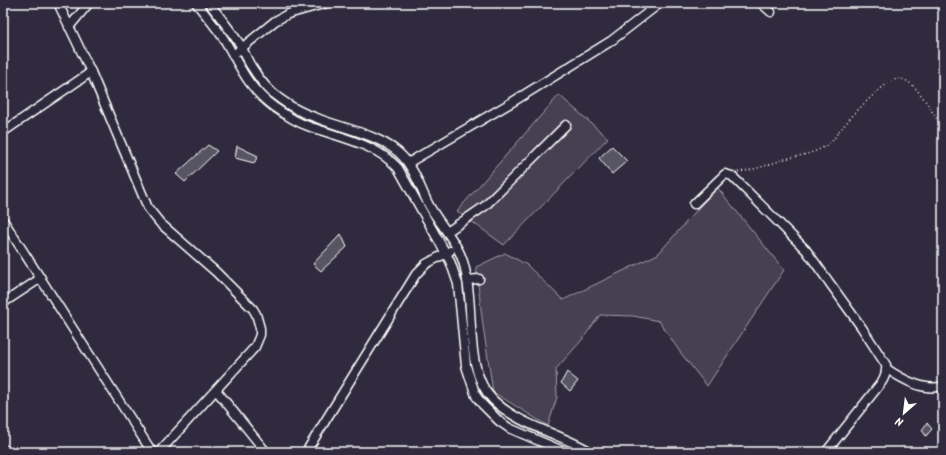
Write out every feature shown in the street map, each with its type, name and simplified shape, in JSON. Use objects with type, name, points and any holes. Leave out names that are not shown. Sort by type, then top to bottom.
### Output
[{"type":"street","points":[[58,3],[91,72],[148,208],[160,223],[216,272],[256,314],[260,328],[258,341],[255,347],[159,452]]},
{"type":"street","points":[[69,27],[89,3]]},
{"type":"street","points":[[196,3],[214,25],[248,82],[260,96],[275,107],[306,125],[372,149],[393,163],[402,174],[446,253],[458,284],[466,366],[476,396],[499,421],[509,428],[564,452]]},
{"type":"street","points":[[208,3],[223,21],[242,49],[257,76],[267,89],[298,110],[316,118],[365,134],[393,149],[408,162],[430,207],[461,255],[467,280],[476,364],[480,380],[485,390],[492,399],[512,415],[591,452]]},
{"type":"street","points":[[233,55],[275,20],[288,14],[327,3]]},
{"type":"street","points":[[408,162],[514,101],[611,40],[660,3]]},
{"type":"street","points":[[761,3],[772,12]]},
{"type":"street","points":[[3,132],[91,72]]},
{"type":"street","points":[[447,232],[484,206],[566,125]]},
{"type":"street","points":[[694,204],[725,174],[732,176],[799,242],[812,257],[862,328],[887,369],[914,384],[926,387],[943,386]]},
{"type":"street","points":[[3,220],[152,452]]},
{"type":"street","points":[[306,452],[416,274],[431,261],[457,248]]},
{"type":"street","points":[[3,303],[41,278]]},
{"type":"street","points":[[467,280],[479,280]]},
{"type":"street","points":[[826,452],[882,383],[887,369]]},
{"type":"street","points":[[216,390],[266,452]]},
{"type":"path","points":[[728,174],[756,168],[825,147],[834,139],[841,128],[871,98],[885,85],[895,80],[902,79],[912,85],[943,128]]},
{"type":"shaded area","points":[[559,95],[608,138],[504,245],[457,211]]},
{"type":"shaded area","points":[[717,187],[784,270],[707,386],[680,352],[659,321],[633,316],[600,315],[581,341],[556,369],[557,397],[548,426],[493,392],[476,267],[505,253],[527,265],[563,300],[658,254]]},
{"type":"building","points":[[208,145],[217,151],[185,182],[176,174]]},
{"type":"building","points":[[237,146],[258,156],[254,163],[235,158]]},
{"type":"building","points":[[612,146],[627,161],[612,174],[599,158]]},
{"type":"building","points":[[341,234],[347,247],[321,271],[313,264]]},
{"type":"building","points":[[567,372],[578,381],[570,391],[561,383]]},
{"type":"building","points":[[927,423],[932,429],[926,436],[922,430]]}]
